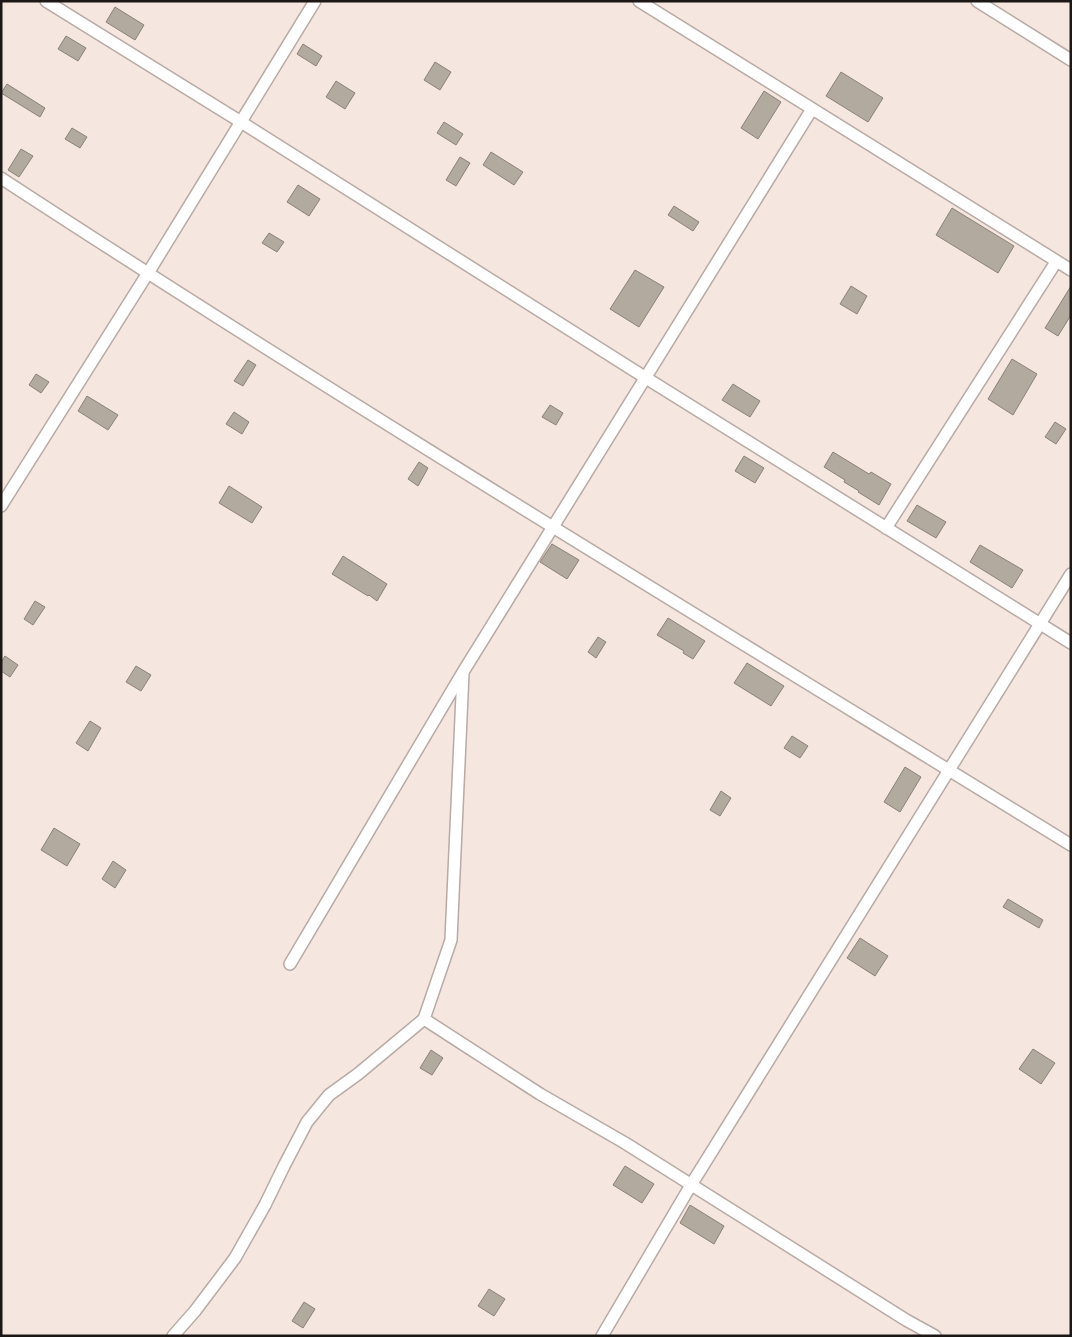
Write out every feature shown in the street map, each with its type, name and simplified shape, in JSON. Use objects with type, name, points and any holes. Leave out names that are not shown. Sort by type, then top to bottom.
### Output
[{"type":"street","points":[[46,1],[1071,643]]},
{"type":"street","points":[[1,506],[148,274],[315,1]]},
{"type":"street","points":[[639,1],[1071,270]]},
{"type":"street","points":[[977,1],[1071,60]]},
{"type":"street","points":[[290,964],[463,672],[812,109]]},
{"type":"street","points":[[1,178],[148,274],[553,527],[1071,845]]},
{"type":"street","points":[[886,528],[1056,262]]},
{"type":"street","points":[[602,1336],[691,1185],[1071,574]]},
{"type":"street","points":[[173,1336],[196,1311],[235,1258],[265,1205],[307,1122],[329,1095],[358,1074],[424,1019],[451,940],[463,672]]},
{"type":"street","points":[[424,1019],[540,1094],[625,1142],[906,1320],[935,1336]]},
{"type":"building","points":[[115,7],[144,25],[135,40],[106,22]]},
{"type":"building","points":[[66,36],[86,48],[78,61],[58,49]]},
{"type":"building","points":[[303,44],[322,56],[316,66],[297,54]]},
{"type":"building","points":[[435,62],[451,72],[440,90],[424,80]]},
{"type":"building","points":[[841,72],[883,98],[868,122],[826,96]]},
{"type":"building","points":[[336,81],[355,93],[345,109],[326,97]]},
{"type":"building","points":[[7,84],[45,108],[40,117],[1,93]]},
{"type":"building","points":[[764,91],[781,102],[758,139],[741,128]]},
{"type":"building","points":[[444,122],[463,134],[456,145],[437,133]]},
{"type":"building","points":[[72,128],[87,137],[80,148],[65,139]]},
{"type":"building","points":[[21,149],[33,156],[19,177],[8,170]]},
{"type":"building","points":[[491,152],[523,172],[514,185],[483,165]]},
{"type":"building","points":[[460,157],[470,163],[456,186],[446,180]]},
{"type":"building","points":[[298,185],[320,199],[309,216],[287,202]]},
{"type":"building","points":[[674,206],[699,222],[693,231],[668,215]]},
{"type":"building","points":[[952,208],[1014,246],[998,273],[936,235]]},
{"type":"building","points":[[269,233],[284,242],[277,252],[262,243]]},
{"type":"building","points":[[635,270],[664,287],[639,327],[610,309]]},
{"type":"building","points":[[851,286],[867,296],[857,314],[840,304]]},
{"type":"building","points":[[1071,286],[1071,315],[1058,336],[1045,328]]},
{"type":"building","points":[[1012,359],[1037,374],[1013,415],[988,399]]},
{"type":"building","points":[[248,360],[256,365],[243,386],[234,381]]},
{"type":"building","points":[[36,374],[49,382],[41,393],[29,385]]},
{"type":"building","points":[[733,384],[760,401],[750,417],[722,400]]},
{"type":"building","points":[[87,396],[118,415],[108,430],[78,411]]},
{"type":"building","points":[[550,405],[563,413],[556,425],[542,417]]},
{"type":"building","points":[[234,412],[249,422],[242,434],[226,424]]},
{"type":"building","points":[[1055,422],[1066,429],[1056,444],[1045,437]]},
{"type":"building","points":[[833,452],[869,474],[871,472],[891,484],[879,505],[824,467]]},
{"type":"building","points":[[744,456],[764,468],[755,483],[735,471]]},
{"type":"building","points":[[419,462],[428,468],[418,486],[408,479]]},
{"type":"building","points":[[229,486],[262,507],[252,523],[219,503]]},
{"type":"building","points":[[917,505],[946,522],[936,538],[907,521]]},
{"type":"building","points":[[552,544],[579,560],[567,579],[540,562]]},
{"type":"building","points":[[980,545],[1023,570],[1012,588],[970,562]]},
{"type":"building","points":[[343,556],[387,584],[377,601],[332,574]]},
{"type":"building","points":[[35,601],[45,607],[33,625],[24,619]]},
{"type":"building","points":[[668,618],[705,641],[693,659],[683,653],[684,651],[657,635]]},
{"type":"building","points":[[598,637],[606,642],[596,658],[588,652]]},
{"type":"building","points":[[5,656],[18,665],[10,677],[1,671],[1,662]]},
{"type":"building","points":[[747,663],[784,686],[771,706],[734,683]]},
{"type":"building","points":[[136,666],[151,675],[141,691],[126,682]]},
{"type":"building","points":[[90,721],[101,728],[88,751],[76,743]]},
{"type":"building","points":[[792,736],[808,746],[800,758],[784,748]]},
{"type":"building","points":[[905,767],[921,777],[900,812],[884,802]]},
{"type":"building","points":[[721,791],[731,798],[720,816],[710,810]]},
{"type":"building","points":[[54,828],[80,844],[67,866],[41,850]]},
{"type":"building","points":[[113,861],[126,870],[115,888],[102,879]]},
{"type":"building","points":[[1008,899],[1043,920],[1039,928],[1003,907]]},
{"type":"building","points":[[860,938],[888,956],[875,976],[847,958]]},
{"type":"building","points":[[1033,1049],[1055,1063],[1041,1084],[1019,1069]]},
{"type":"building","points":[[431,1050],[443,1058],[432,1075],[420,1068]]},
{"type":"building","points":[[625,1166],[654,1184],[642,1203],[613,1185]]},
{"type":"building","points":[[690,1205],[724,1226],[714,1244],[680,1223]]},
{"type":"building","points":[[489,1289],[505,1299],[494,1316],[478,1306]]},
{"type":"building","points":[[304,1302],[315,1309],[303,1328],[292,1321]]}]
